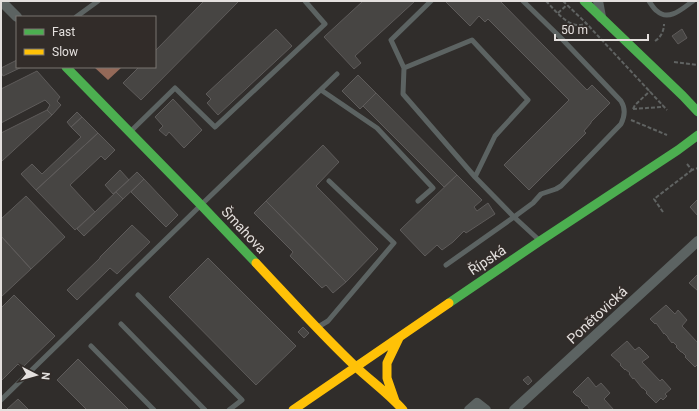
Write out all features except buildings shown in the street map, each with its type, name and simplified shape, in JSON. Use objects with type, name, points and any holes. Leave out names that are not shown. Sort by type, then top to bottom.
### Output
[{"type":"street","points":[[584,1],[698,112]]},
{"type":"street","points":[[598,1],[601,17]]},
{"type":"street","points":[[5,3],[16,16]]},
{"type":"street","name":"Šmahova","points":[[67,68],[201,205],[317,328],[356,367],[395,401],[403,410]]},
{"type":"street","name":"Řípská","points":[[293,410],[698,135]]},
{"type":"street","name":"Ponětovická","points":[[514,410],[698,241]]},
{"type":"street","points":[[395,401],[387,378],[387,363],[400,336]]},
{"type":"street","points":[[469,410],[477,403],[486,410]]},
{"type":"lane","points":[[77,16],[98,1]]},
{"type":"lane","points":[[130,132],[175,88],[215,128],[325,24],[305,1]]},
{"type":"lane","points":[[431,1],[391,40],[404,68],[403,94],[475,178],[540,241]]},
{"type":"lane","points":[[446,265],[533,203],[541,194],[556,189],[560,186],[618,127],[623,120],[625,113],[621,101],[562,39],[523,1]]},
{"type":"lane","points":[[649,1],[656,11],[664,16],[672,15],[692,1]]},
{"type":"lane","points":[[404,68],[472,40],[528,100],[495,136],[475,178]]},
{"type":"lane","points":[[1,400],[337,74]]},
{"type":"lane","points":[[321,90],[377,128],[433,188],[418,201]]},
{"type":"lane","points":[[317,328],[328,321],[394,243],[329,181]]},
{"type":"lane","points":[[138,295],[242,400],[229,410]]},
{"type":"lane","points":[[121,324],[205,410]]},
{"type":"lane","points":[[91,346],[154,410]]},
{"type":"path","points":[[546,1],[567,22],[582,26],[586,23]]},
{"type":"path","points":[[563,1],[586,23],[667,110]]},
{"type":"path","points":[[558,13],[567,5]]},
{"type":"path","points":[[655,42],[663,32],[664,16]]},
{"type":"path","points":[[674,62],[698,65]]},
{"type":"path","points":[[650,91],[632,109],[661,107],[663,105]]},
{"type":"path","points":[[630,120],[667,135]]},
{"type":"path","points":[[688,164],[692,170]]},
{"type":"path","points":[[663,212],[654,199],[692,170],[698,168]]},
{"type":"shaded area","points":[[95,68],[121,68],[108,80]]},
{"type":"traffic: fast","points":[[584,1],[698,112]]},
{"type":"traffic: fast","points":[[67,68],[256,263]]},
{"type":"traffic: fast","points":[[449,303],[678,150],[698,135]]},
{"type":"traffic: slow","points":[[256,263],[330,342],[403,410]]},
{"type":"traffic: slow","points":[[293,410],[449,303]]},
{"type":"traffic: slow","points":[[395,401],[387,378],[387,363],[399,338]]}]
